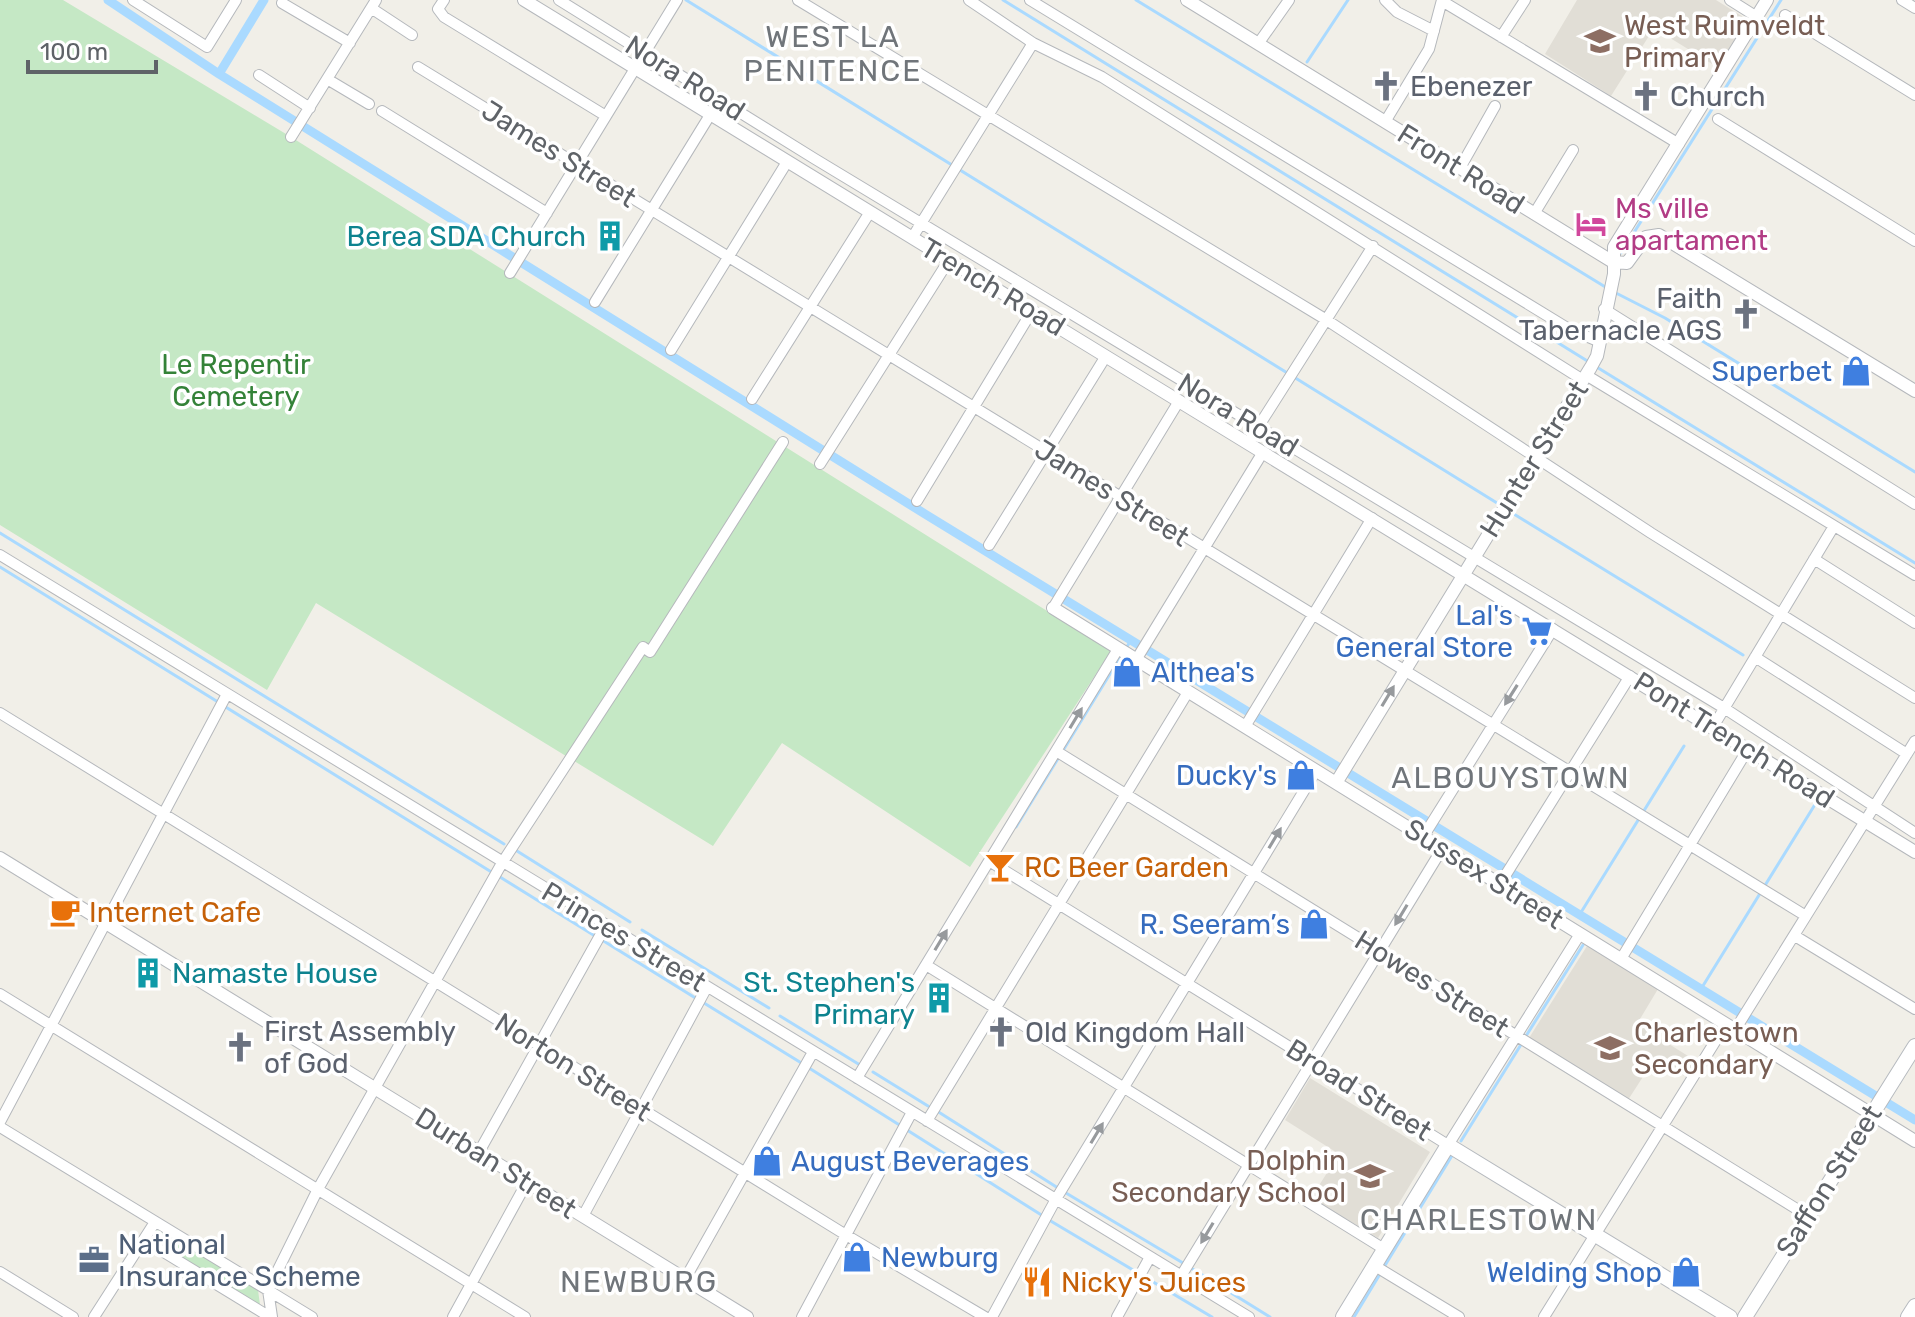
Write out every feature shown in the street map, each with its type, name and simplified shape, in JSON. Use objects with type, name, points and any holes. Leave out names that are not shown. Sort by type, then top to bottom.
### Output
[{"type":"main road","name":"Saffon Street","points":[[1745,1317],[1915,1046]]},
{"type":"main road","name":"Broad Street","points":[[1448,1145],[1730,1317]]},
{"type":"main road","points":[[1343,1317],[1448,1145]]},
{"type":"main road","points":[[1908,1317],[1915,1306]]},
{"type":"street","points":[[133,0],[207,47],[236,0]]},
{"type":"street","points":[[444,0],[438,9],[444,17],[606,116]]},
{"type":"street","name":"Trench Road","points":[[524,0],[1463,573]]},
{"type":"street","name":"Nora Road","points":[[559,0],[1258,428],[1724,708],[1915,833]]},
{"type":"street","points":[[511,270],[677,0]]},
{"type":"street","points":[[798,0],[1325,319],[1535,458],[1915,698]]},
{"type":"street","points":[[969,0],[1033,43],[1102,77],[1373,246],[1590,370],[1915,575]]},
{"type":"street","points":[[1030,0],[1569,329],[1600,342]]},
{"type":"street","points":[[1258,44],[1289,0]]},
{"type":"street","points":[[1385,0],[1397,12],[1434,31]]},
{"type":"street","points":[[1501,37],[1525,0]]},
{"type":"street","points":[[1730,0],[1757,17]]},
{"type":"street","name":"Hunter Street","points":[[1338,779],[1590,370],[1600,342],[1613,279],[1614,247],[1767,0]]},
{"type":"street","points":[[1902,0],[1915,8]]},
{"type":"street","points":[[1385,122],[1429,49],[1442,1],[1679,144]]},
{"type":"street","name":"Front Road","points":[[1193,2],[1613,262]]},
{"type":"street","points":[[282,3],[350,43]]},
{"type":"street","points":[[291,137],[374,4],[412,35]]},
{"type":"street","points":[[1785,15],[1915,95]]},
{"type":"street","points":[[912,238],[1033,43]]},
{"type":"street","name":"James Street","points":[[418,67],[1806,916]]},
{"type":"street","points":[[259,75],[310,108]]},
{"type":"street","points":[[327,79],[369,104]]},
{"type":"street","points":[[1460,168],[1495,106]]},
{"type":"street","points":[[382,111],[547,213]]},
{"type":"street","points":[[595,302],[710,115]]},
{"type":"street","points":[[1718,119],[1915,241]]},
{"type":"street","points":[[1534,214],[1573,150]]},
{"type":"street","points":[[671,350],[787,162]]},
{"type":"street","points":[[752,399],[870,212]]},
{"type":"street","points":[[1613,262],[1627,263],[1646,237],[1659,235],[1915,391]]},
{"type":"street","points":[[1248,443],[1373,246]]},
{"type":"street","points":[[820,464],[949,260]]},
{"type":"street","points":[[1606,303],[1915,504]]},
{"type":"street","points":[[917,501],[1032,311]]},
{"type":"street","points":[[989,545],[1106,356]]},
{"type":"street","points":[[1053,608],[1179,401]]},
{"type":"street","points":[[271,1317],[268,1290],[318,1189],[492,880],[643,647],[650,652],[783,442]]},
{"type":"street","points":[[1136,660],[1263,452]]},
{"type":"street","points":[[1246,725],[1372,518]]},
{"type":"street","points":[[1713,727],[1834,526]]},
{"type":"street","name":"Princes Street","points":[[0,555],[811,1055],[857,1078],[1249,1317]]},
{"type":"street","points":[[1814,559],[1915,623]]},
{"type":"street","name":"Pont Trench Road","points":[[1463,573],[1915,852]]},
{"type":"street","name":"Sussex Street","points":[[1053,608],[1316,771],[1338,779],[1426,833],[1442,849],[1502,881],[1580,934],[1624,955],[1915,1141]]},
{"type":"street","points":[[1426,833],[1553,629]]},
{"type":"street","points":[[857,1078],[1118,649]]},
{"type":"street","points":[[1755,657],[1907,754]]},
{"type":"street","points":[[1502,881],[1630,676]]},
{"type":"street","points":[[927,1121],[1188,692]]},
{"type":"street","points":[[227,694],[166,815],[0,1125],[312,1317]]},
{"type":"street","name":"Norton Street","points":[[0,713],[743,1172],[985,1317]]},
{"type":"street","points":[[1544,1317],[1662,1126],[1751,1006],[1915,741]]},
{"type":"street","points":[[1624,955],[1748,749]]},
{"type":"street","name":"Howes Street","points":[[1056,751],[1808,1216]]},
{"type":"street","points":[[992,1317],[1056,1199],[1316,771]]},
{"type":"street","points":[[1181,1276],[1442,849]]},
{"type":"street","name":"Durban Street","points":[[0,858],[747,1317]]},
{"type":"street","name":"Broad Street","points":[[989,861],[1448,1145]]},
{"type":"street","points":[[479,1152],[604,928]]},
{"type":"street","points":[[1448,1145],[1580,934]]},
{"type":"street","points":[[1795,936],[1915,1009]]},
{"type":"street","points":[[926,965],[1384,1249]]},
{"type":"street","points":[[583,1216],[705,990]]},
{"type":"street","points":[[0,994],[525,1317]]},
{"type":"street","points":[[685,1279],[811,1055]]},
{"type":"street","points":[[802,1317],[912,1112]]},
{"type":"street","points":[[453,1317],[527,1182]]},
{"type":"street","points":[[94,1317],[155,1222]]},
{"type":"street","points":[[144,1240],[271,1317]]},
{"type":"street","points":[[1117,1317],[1150,1257]]},
{"type":"street","points":[[1375,1266],[1459,1317]]},
{"type":"street","points":[[0,1272],[73,1317]]},
{"type":"shaded area","name":"West Ruimveldt Primary","points":[[1577,0],[1716,0],[1748,20],[1717,67],[1654,28],[1611,96],[1545,54]]},
{"type":"shaded area","name":"Charlestown Secondary","points":[[1587,946],[1658,989],[1637,1024],[1696,1061],[1686,1077],[1655,1058],[1628,1100],[1529,1038]]},
{"type":"shaded area","name":"Dolphin Secondary School","points":[[1310,1078],[1430,1152],[1378,1238],[1311,1198],[1339,1154],[1285,1120]]},
{"type":"green space","name":"Le Repentir Cemetery","points":[[0,0],[63,0],[291,137],[1111,651],[970,867],[782,743],[713,846],[316,603],[267,690],[0,525]]},
{"type":"green space","points":[[156,1228],[258,1290],[260,1305],[150,1240]]},
{"type":"waterway","points":[[108,0],[219,74],[925,514],[1915,1120]]},
{"type":"waterway","points":[[219,74],[264,0]]},
{"type":"waterway","points":[[686,0],[1497,503]]},
{"type":"waterway","points":[[1003,0],[1589,362]]},
{"type":"waterway","points":[[1136,0],[1607,288]]},
{"type":"waterway","points":[[1307,62],[1348,0]]},
{"type":"waterway","points":[[1621,253],[1781,0]]},
{"type":"waterway","points":[[1614,292],[1665,318],[1915,472]]},
{"type":"waterway","points":[[1595,366],[1915,563]]},
{"type":"waterway","points":[[1509,511],[1743,655]]},
{"type":"waterway","points":[[0,533],[504,844]]},
{"type":"waterway","points":[[0,567],[218,702]]},
{"type":"waterway","points":[[1125,650],[1131,640]]},
{"type":"waterway","points":[[1016,827],[1121,656]]},
{"type":"waterway","points":[[224,706],[493,873]]},
{"type":"waterway","points":[[1580,914],[1684,746]]},
{"type":"waterway","points":[[1701,989],[1819,798]]},
{"type":"waterway","points":[[517,851],[630,922]]},
{"type":"waterway","points":[[500,877],[595,936]]},
{"type":"waterway","points":[[642,930],[769,1008]]},
{"type":"waterway","points":[[602,940],[697,999]]},
{"type":"waterway","points":[[1526,1036],[1583,945]]},
{"type":"waterway","points":[[704,1003],[803,1064]]},
{"type":"waterway","points":[[780,1016],[860,1065]]},
{"type":"waterway","points":[[1461,1141],[1522,1043]]},
{"type":"waterway","points":[[809,1068],[901,1126]]},
{"type":"waterway","points":[[873,1072],[928,1106]]},
{"type":"waterway","points":[[937,1111],[1058,1188]]},
{"type":"waterway","points":[[907,1130],[1043,1216]]},
{"type":"waterway","points":[[1384,1267],[1453,1154]]},
{"type":"waterway","points":[[1066,1193],[1183,1263]]},
{"type":"waterway","points":[[1049,1220],[1212,1317]]},
{"type":"waterway","points":[[1191,1268],[1270,1317]]},
{"type":"waterway","points":[[1354,1317],[1380,1274]]},
{"type":"place","name":"West Ruimveldt Primary","points":[[1600,41]]},
{"type":"place","name":"Ebenezer","points":[[1386,86]]},
{"type":"place","name":"Church","points":[[1646,96]]},
{"type":"place","name":"Ms ville apartament","points":[[1591,224]]},
{"type":"place","name":"Berea SDA Church","points":[[610,236]]},
{"type":"place","name":"Faith Tabernacle AGS","points":[[1746,314]]},
{"type":"place","name":"Superbet","points":[[1856,371]]},
{"type":"place","name":"Lal's General Store","points":[[1537,631]]},
{"type":"place","name":"Althea's","points":[[1127,672]]},
{"type":"place","name":"Ducky's","points":[[1301,775]]},
{"type":"place","name":"RC Beer Garden","points":[[1000,867]]},
{"type":"place","name":"Internet Cafe","points":[[65,912]]},
{"type":"place","name":"R. Seeram’s","points":[[1314,924]]},
{"type":"place","name":"Namaste House","points":[[148,973]]},
{"type":"place","name":"St. Stephen's Primary","points":[[939,998]]},
{"type":"place","name":"Old Kingdom Hall","points":[[1001,1032]]},
{"type":"place","name":"First Assembly of God","points":[[240,1047]]},
{"type":"place","name":"Charlestown Secondary","points":[[1610,1048]]},
{"type":"place","name":"August Beverages","points":[[767,1161]]},
{"type":"place","name":"Dolphin Secondary School","points":[[1370,1176]]},
{"type":"place","name":"Newburg","points":[[857,1257]]},
{"type":"place","name":"National Insurance Scheme","points":[[94,1260]]},
{"type":"place","name":"Welding Shop","points":[[1686,1272]]},
{"type":"place","name":"Nicky's Juices","points":[[1037,1282]]},
{"type":"district","name":"WEST LA PENITENCE","points":[[833,54]]},
{"type":"district","name":"ALBOUYSTOWN","points":[[1511,778]]},
{"type":"district","name":"CHARLESTOWN","points":[[1479,1220]]},
{"type":"district","name":"NEWBURG","points":[[639,1282]]}]
